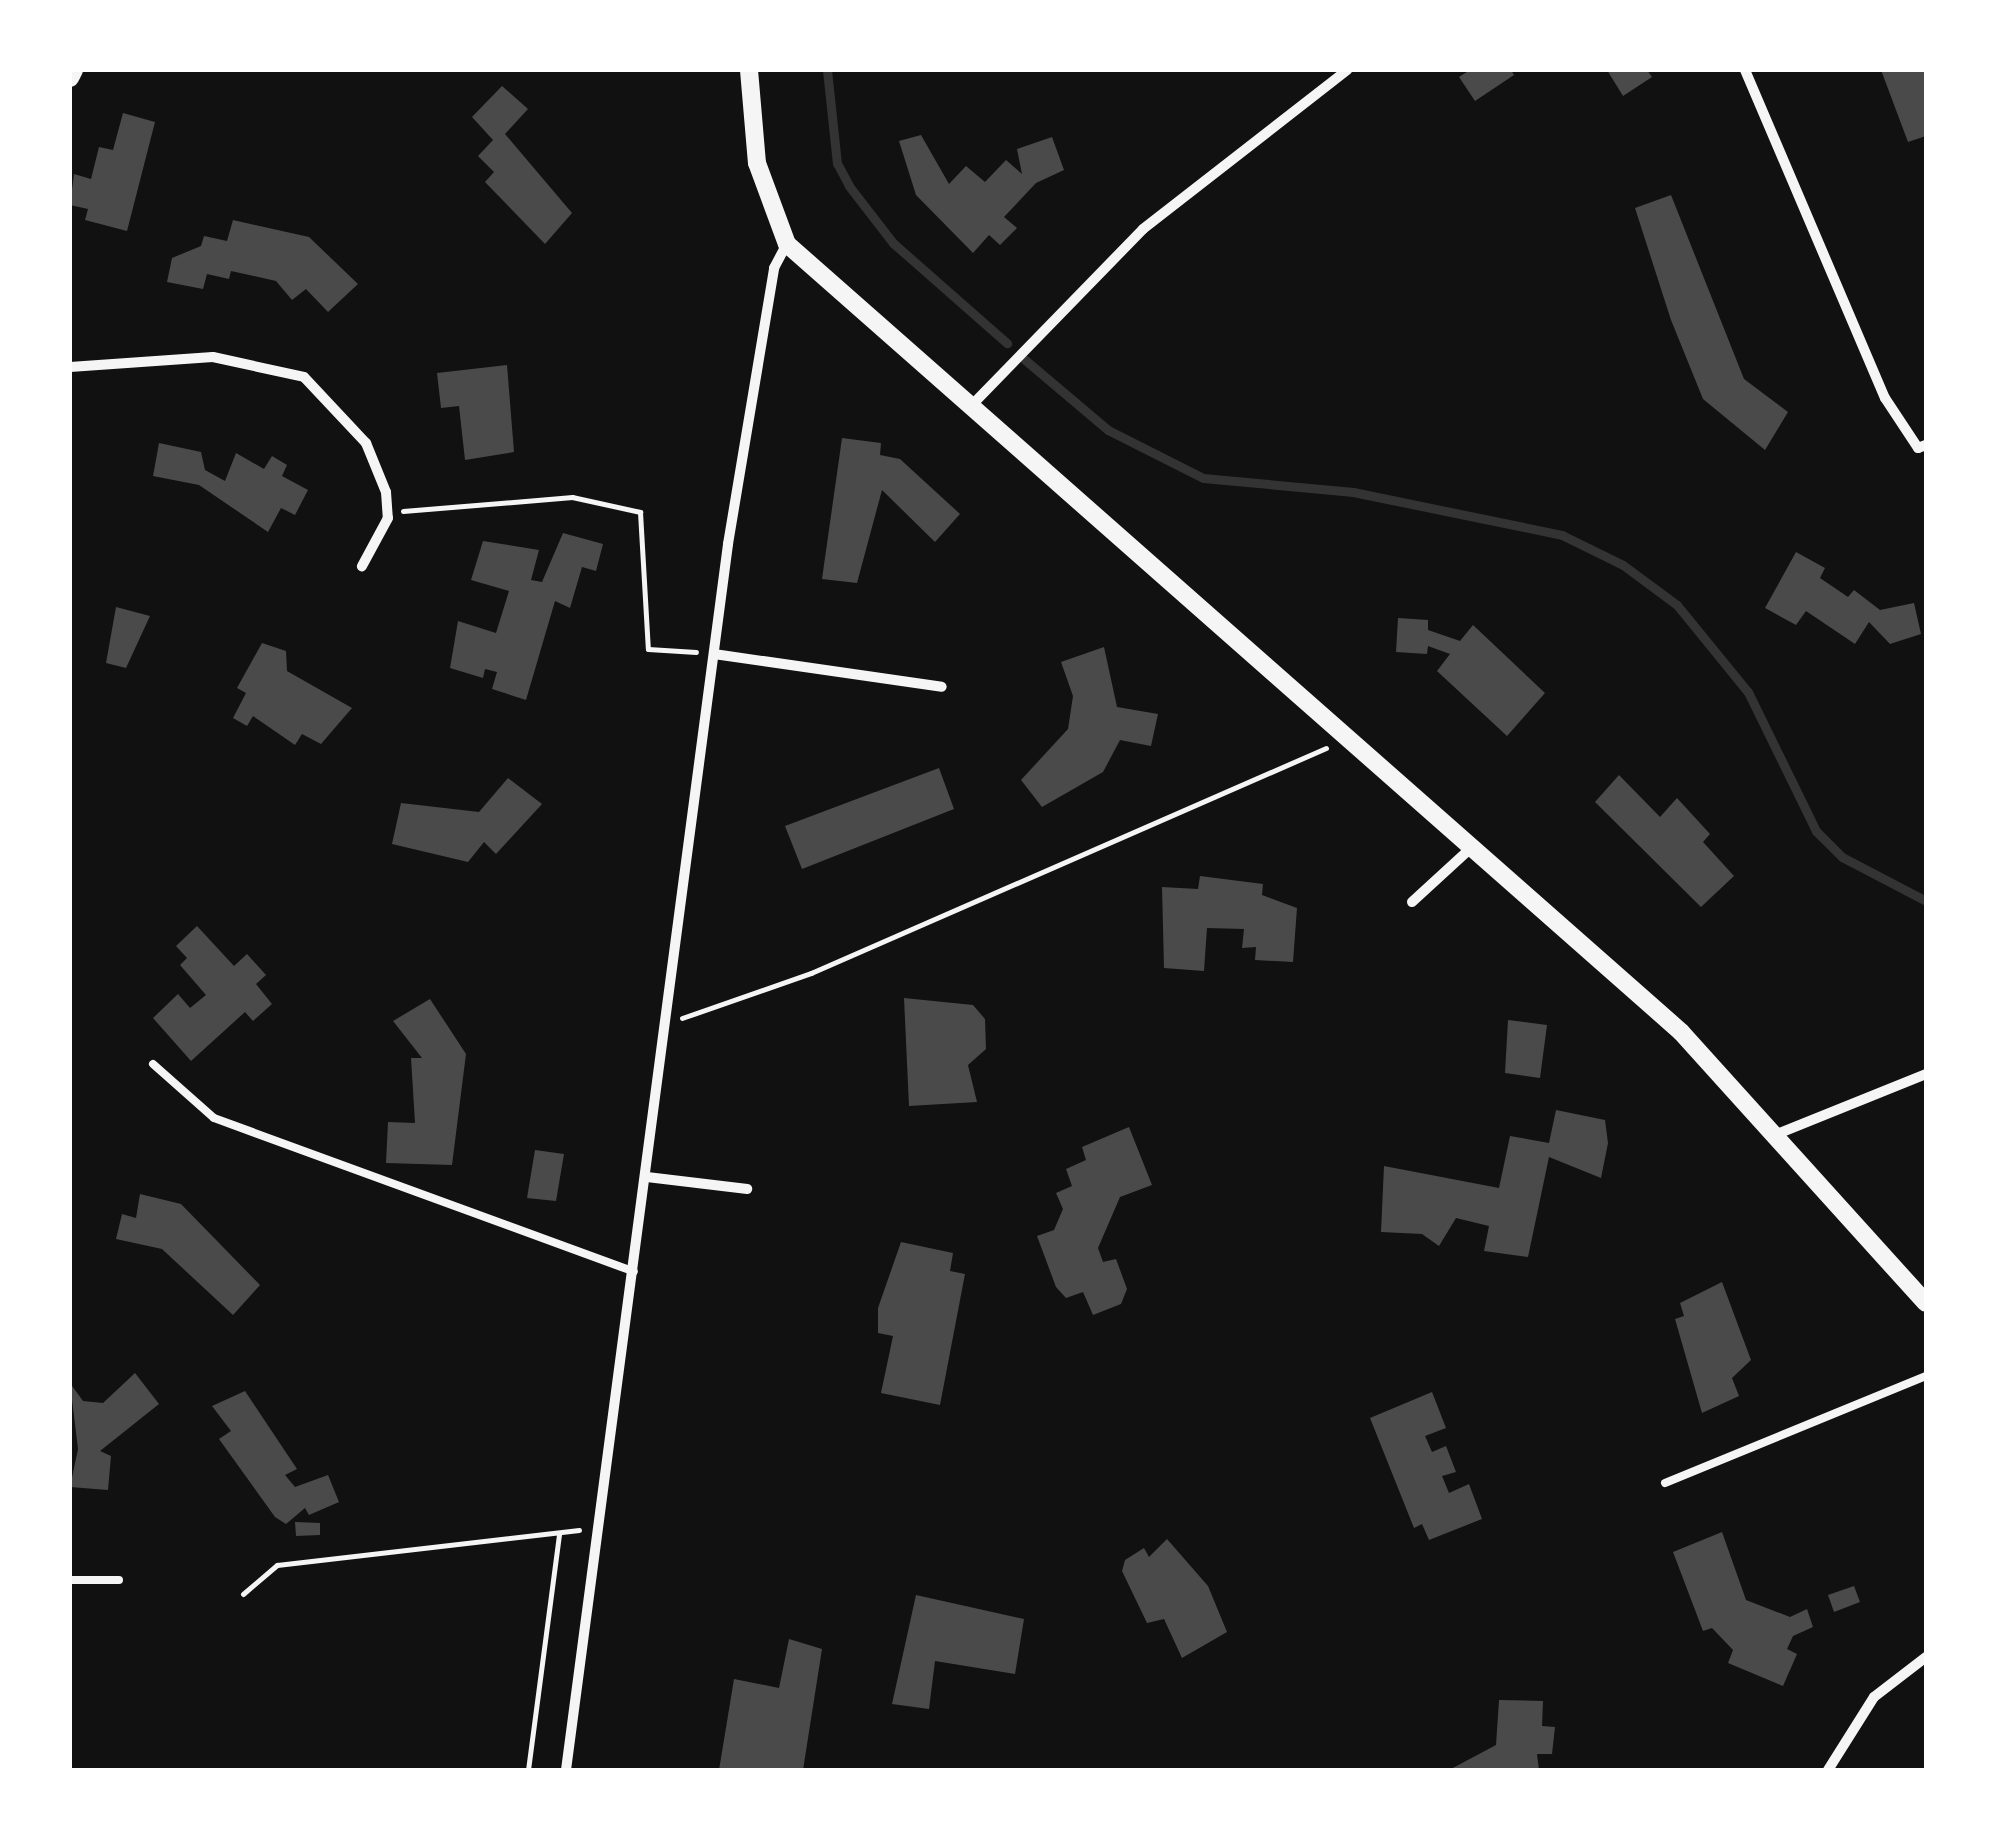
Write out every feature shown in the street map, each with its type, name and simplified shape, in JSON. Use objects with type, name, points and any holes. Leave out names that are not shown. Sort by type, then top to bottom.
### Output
[{"type":"street","points":[[70,78],[74,70]]},
{"type":"street","points":[[748,70],[757,163],[786,244],[1342,736],[1476,843],[1777,1134],[1926,1303]]},
{"type":"street","points":[[970,407],[1143,230],[1348,70]]},
{"type":"street","points":[[1745,70],[1885,398],[1918,448],[1926,445]]},
{"type":"street","points":[[566,1770],[648,1177],[714,654],[774,268],[786,244]]},
{"type":"street","points":[[70,367],[213,357],[278,366],[330,398],[366,443],[386,492],[388,518],[362,566]]},
{"type":"street","points":[[714,654],[942,686]]},
{"type":"street","points":[[1412,902],[1476,843]]},
{"type":"street","points":[[1777,1134],[1926,1074]]},
{"type":"street","points":[[648,1177],[748,1189]]},
{"type":"street","points":[[1828,1770],[1874,1697],[1926,1657]]},
{"type":"lane","points":[[153,1064],[214,1118],[634,1272]]},
{"type":"lane","points":[[1664,1483],[1926,1376]]},
{"type":"lane","points":[[70,1580],[120,1580]]},
{"type":"path","points":[[386,492],[404,512],[572,497],[640,512],[648,649],[714,654]]},
{"type":"path","points":[[665,1024],[811,974],[1342,736]]},
{"type":"path","points":[[243,1594],[277,1566],[559,1534],[528,1770]]},
{"type":"building","points":[[1470,70],[1511,70],[1514,75],[1475,101],[1459,77]]},
{"type":"building","points":[[1607,70],[1647,70],[1652,77],[1623,96]]},
{"type":"building","points":[[1881,70],[1924,70],[1926,136],[1908,142]]},
{"type":"building","points":[[502,86],[528,109],[505,134],[572,213],[545,244],[485,182],[494,172],[478,156],[493,140],[472,117]]},
{"type":"building","points":[[123,113],[155,122],[127,231],[85,220],[88,209],[70,205],[74,174],[91,179],[99,147],[113,150]]},
{"type":"building","points":[[921,135],[949,184],[966,166],[985,182],[1006,160],[1022,174],[1017,149],[1052,137],[1064,170],[1036,183],[1004,217],[1017,228],[1000,245],[989,235],[973,253],[916,195],[899,141]]},
{"type":"building","points":[[1671,195],[1744,379],[1788,412],[1765,450],[1703,399],[1671,320],[1635,208]]},
{"type":"building","points":[[233,220],[309,237],[358,284],[328,312],[306,289],[292,300],[276,281],[231,271],[229,279],[207,274],[203,289],[167,282],[172,258],[201,246],[204,236],[227,241]]},
{"type":"building","points":[[507,365],[514,452],[465,460],[459,406],[441,408],[437,373]]},
{"type":"building","points":[[842,438],[881,443],[880,455],[900,459],[960,514],[935,542],[882,490],[857,583],[822,579]]},
{"type":"building","points":[[159,443],[201,452],[205,470],[225,481],[236,453],[264,469],[272,456],[287,465],[282,476],[308,490],[295,515],[281,508],[268,532],[199,485],[153,476]]},
{"type":"building","points":[[563,533],[603,544],[596,571],[582,567],[570,608],[555,601],[526,700],[492,689],[497,672],[485,669],[483,678],[450,668],[458,621],[496,633],[509,591],[471,580],[483,541],[539,550],[531,580],[542,582]]},
{"type":"building","points":[[1796,552],[1825,568],[1820,578],[1848,597],[1854,590],[1880,610],[1914,603],[1921,634],[1890,644],[1869,622],[1855,644],[1806,611],[1796,625],[1765,608]]},
{"type":"building","points":[[116,607],[150,616],[126,668],[106,663]]},
{"type":"building","points":[[1398,618],[1428,620],[1428,630],[1460,641],[1473,625],[1545,693],[1507,736],[1437,671],[1450,654],[1428,646],[1427,654],[1396,652]]},
{"type":"building","points":[[262,643],[286,651],[287,671],[352,708],[321,744],[302,734],[295,745],[253,716],[247,726],[233,718],[246,693],[237,688]]},
{"type":"building","points":[[1104,647],[1117,707],[1158,714],[1151,746],[1120,740],[1103,772],[1042,807],[1021,780],[1068,729],[1073,696],[1061,662]]},
{"type":"building","points":[[939,768],[954,809],[802,869],[785,826]]},
{"type":"building","points":[[1619,775],[1660,817],[1677,798],[1710,834],[1703,842],[1734,876],[1701,907],[1595,802]]},
{"type":"building","points":[[508,778],[542,804],[496,854],[484,842],[468,862],[392,844],[401,803],[479,812]]},
{"type":"building","points":[[1200,876],[1263,884],[1262,895],[1297,908],[1293,962],[1255,960],[1256,947],[1242,948],[1244,929],[1207,928],[1204,971],[1164,968],[1162,887],[1198,889]]},
{"type":"building","points":[[197,926],[234,966],[247,954],[266,975],[256,984],[272,1004],[253,1021],[245,1012],[191,1061],[153,1018],[178,994],[190,1008],[206,995],[180,965],[187,958],[176,946]]},
{"type":"building","points":[[904,998],[973,1005],[985,1019],[986,1049],[968,1065],[977,1102],[909,1106]]},
{"type":"building","points":[[430,999],[466,1054],[452,1165],[386,1163],[388,1122],[415,1123],[411,1058],[422,1058],[393,1021]]},
{"type":"building","points":[[1508,1020],[1547,1025],[1540,1078],[1505,1073]]},
{"type":"building","points":[[1556,1110],[1605,1120],[1608,1143],[1601,1178],[1549,1157],[1528,1257],[1484,1251],[1489,1226],[1456,1218],[1439,1246],[1422,1234],[1381,1232],[1384,1166],[1499,1188],[1510,1136],[1549,1143]]},
{"type":"building","points":[[1129,1127],[1152,1185],[1120,1197],[1098,1248],[1103,1262],[1116,1259],[1127,1289],[1121,1304],[1093,1315],[1083,1292],[1066,1298],[1056,1287],[1037,1236],[1054,1230],[1063,1209],[1056,1193],[1072,1186],[1066,1169],[1086,1160],[1082,1147]]},
{"type":"building","points":[[535,1150],[564,1154],[556,1201],[527,1198]]},
{"type":"building","points":[[140,1194],[181,1204],[260,1285],[233,1315],[162,1249],[116,1239],[122,1214],[136,1218]]},
{"type":"building","points":[[901,1242],[953,1253],[950,1271],[965,1274],[940,1405],[881,1393],[893,1336],[878,1333],[878,1308]]},
{"type":"building","points":[[1722,1282],[1751,1360],[1732,1378],[1739,1396],[1702,1413],[1675,1319],[1684,1316],[1680,1303]]},
{"type":"building","points":[[135,1373],[159,1404],[100,1451],[111,1456],[108,1490],[70,1487],[78,1449],[70,1383],[83,1401],[103,1403]]},
{"type":"building","points":[[245,1391],[297,1469],[285,1475],[295,1487],[328,1475],[339,1502],[309,1515],[305,1508],[286,1524],[275,1517],[219,1439],[231,1431],[212,1406]]},
{"type":"building","points":[[1432,1392],[1446,1428],[1425,1436],[1432,1452],[1446,1446],[1456,1472],[1442,1476],[1449,1493],[1469,1484],[1482,1519],[1429,1540],[1422,1524],[1414,1528],[1370,1418]]},
{"type":"building","points":[[295,1522],[320,1523],[320,1535],[296,1536]]},
{"type":"building","points":[[1722,1532],[1746,1600],[1790,1617],[1807,1609],[1813,1627],[1793,1636],[1787,1649],[1797,1654],[1783,1686],[1728,1663],[1733,1650],[1712,1628],[1703,1631],[1673,1552]]},
{"type":"building","points":[[1167,1539],[1208,1586],[1227,1632],[1182,1658],[1164,1619],[1147,1623],[1122,1571],[1125,1560],[1144,1548],[1149,1557]]},
{"type":"building","points":[[1854,1586],[1860,1602],[1834,1612],[1828,1595]]},
{"type":"building","points":[[916,1595],[1024,1619],[1015,1674],[935,1661],[929,1709],[892,1704]]},
{"type":"building","points":[[789,1639],[822,1649],[803,1770],[719,1770],[734,1679],[779,1688]]},
{"type":"building","points":[[1499,1700],[1543,1701],[1542,1726],[1555,1727],[1552,1754],[1537,1754],[1539,1770],[1449,1770],[1496,1745]]},
{"type":"waterway","points":[[827,70],[837,163],[849,186],[893,243],[1007,343]]},
{"type":"waterway","points":[[1024,359],[1108,430],[1203,478],[1353,492],[1562,535],[1623,565],[1677,605],[1748,692],[1816,831],[1842,857],[1926,901]]}]
